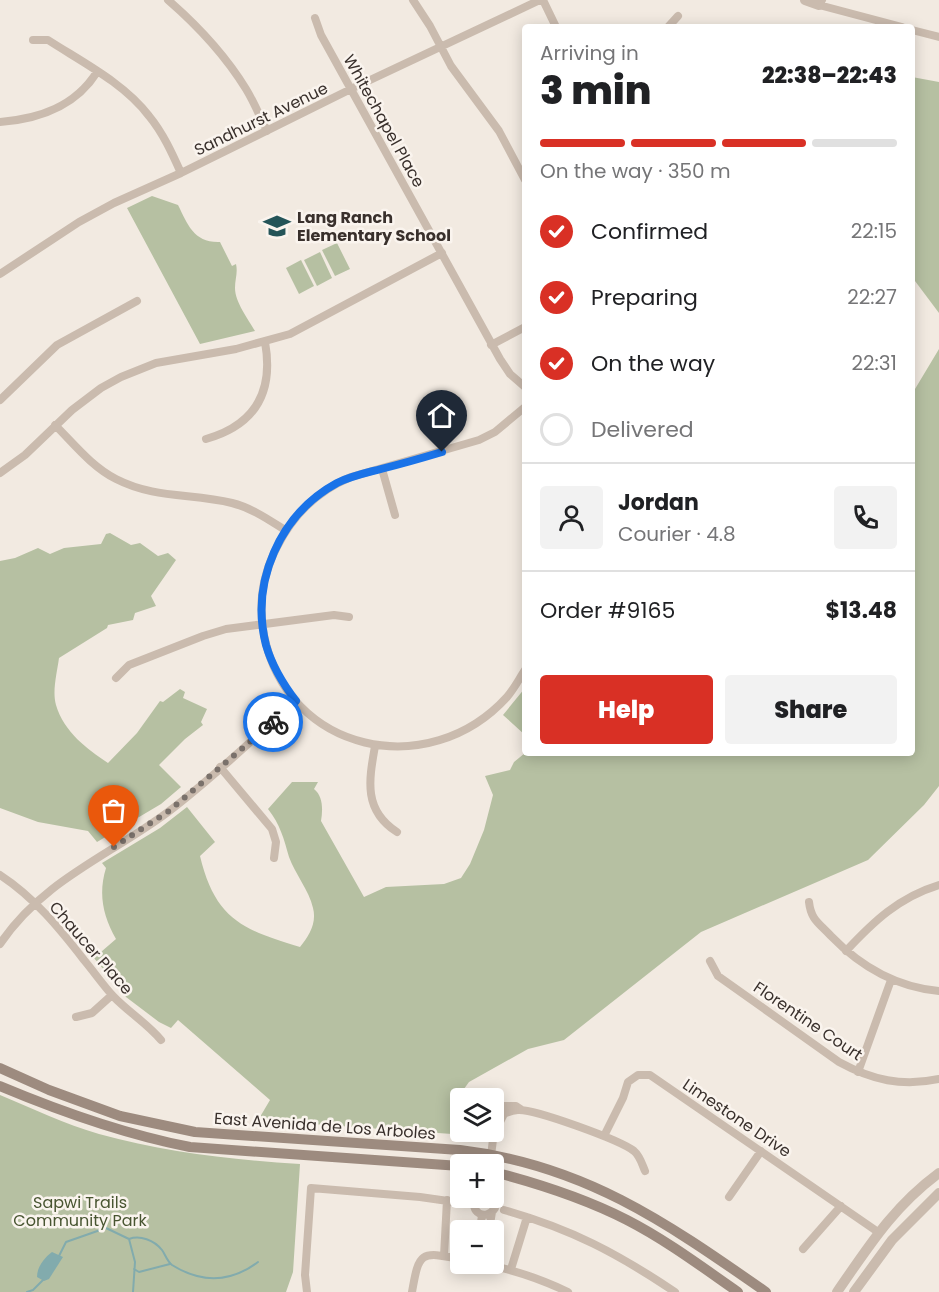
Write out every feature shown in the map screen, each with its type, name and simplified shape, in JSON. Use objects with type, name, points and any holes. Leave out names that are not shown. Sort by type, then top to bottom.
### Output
[{"type":"main road","name":"East Avenida de Los Arboles","points":[[0,1068],[60,1094],[120,1116],[195,1132],[428,1148],[462,1154]]},
{"type":"main road","name":"East Avenida de Los Arboles","points":[[0,1086],[42,1104],[114,1128],[190,1147],[450,1165]]},
{"type":"main road","name":"East Avenida de Los Arboles","points":[[504,1162],[567,1176],[637,1207],[681,1233],[766,1292]]},
{"type":"main road","points":[[504,1175],[560,1190],[627,1220],[672,1247],[738,1292]]},
{"type":"street","points":[[168,0],[194,23],[222,55],[246,89],[267,131]]},
{"type":"street","points":[[413,0],[452,66],[499,131],[522,174]]},
{"type":"street","points":[[542,0],[554,24]]},
{"type":"street","name":"Sandhurst Avenue","points":[[0,274],[89,216],[441,46],[542,0]]},
{"type":"street","points":[[805,0],[820,2],[892,24]]},
{"type":"street","points":[[671,24],[678,16]]},
{"type":"street","name":"Whitechapel Place","points":[[315,18],[321,35],[491,345],[510,374],[522,384]]},
{"type":"street","points":[[915,31],[939,37]]},
{"type":"street","points":[[33,40],[48,40],[126,93],[148,114],[164,138],[181,173]]},
{"type":"street","points":[[0,122],[41,116],[59,108],[73,99],[97,72]]},
{"type":"street","points":[[0,473],[25,455],[55,424],[101,388],[141,368],[177,358],[265,342],[290,334],[442,254]]},
{"type":"street","points":[[0,400],[43,356],[57,345],[137,301]]},
{"type":"street","points":[[491,345],[522,329]]},
{"type":"street","points":[[206,439],[221,435],[237,426],[258,404],[268,375],[265,342]]},
{"type":"street","points":[[522,410],[495,432],[479,440],[351,477],[311,500],[292,520],[273,554],[265,577],[262,600],[262,625],[267,647],[284,685],[296,701],[313,717],[353,740],[375,746],[401,748],[426,744],[452,736],[491,712],[508,696],[522,675]]},
{"type":"street","points":[[55,424],[96,465],[110,476],[126,484],[159,494],[235,504],[259,514],[285,530]]},
{"type":"street","points":[[382,469],[395,515]]},
{"type":"street","points":[[116,678],[129,665],[226,629],[334,615],[349,617]]},
{"type":"street","points":[[0,944],[35,904],[82,866],[169,811],[296,701]]},
{"type":"street","points":[[375,746],[370,776],[372,802],[378,816],[397,832]]},
{"type":"street","points":[[220,767],[272,830],[276,842],[274,858]]},
{"type":"street","name":"Chaucer Place","points":[[0,875],[27,895],[69,941],[112,995],[161,1040]]},
{"type":"street","points":[[846,951],[885,912],[914,894],[939,885]]},
{"type":"street","points":[[809,902],[811,915],[846,951],[868,968],[909,986],[939,991]]},
{"type":"street","name":"Florentine Court","points":[[710,961],[718,976],[839,1062],[858,1072],[890,1082],[907,1083],[939,1079]]},
{"type":"street","points":[[858,1072],[891,980]]},
{"type":"street","points":[[76,1017],[92,1013],[112,995]]},
{"type":"street","name":"Limestone Drive","points":[[604,1136],[623,1098],[628,1082],[638,1075],[655,1077],[878,1232]]},
{"type":"street","points":[[504,1105],[516,1106],[523,1111],[567,1122],[604,1136],[639,1155],[645,1171]]},
{"type":"street","points":[[504,1114],[523,1111]]},
{"type":"street","points":[[729,1197],[760,1151]]},
{"type":"street","points":[[837,1292],[878,1232],[900,1206],[939,1173]]},
{"type":"street","points":[[307,1292],[305,1275],[310,1188],[450,1201]]},
{"type":"street","points":[[854,1292],[892,1240],[939,1193]]},
{"type":"street","points":[[444,1256],[447,1200]]},
{"type":"street","points":[[803,1249],[841,1206]]},
{"type":"street","points":[[474,1208],[482,1215]]},
{"type":"street","points":[[491,1220],[494,1208]]},
{"type":"street","points":[[504,1210],[587,1239],[633,1263],[675,1292]]},
{"type":"street","points":[[482,1215],[492,1212]]},
{"type":"street","points":[[481,1220],[482,1215]]},
{"type":"street","points":[[511,1269],[527,1217]]},
{"type":"street","points":[[412,1292],[420,1260],[432,1254],[450,1257]]},
{"type":"street","points":[[504,1268],[539,1279],[568,1292]]},
{"type":"green space","points":[[915,78],[939,82],[939,313],[915,281]]},
{"type":"green space","points":[[152,196],[178,205],[189,226],[198,236],[211,242],[220,242],[232,266],[236,264],[237,299],[255,331],[200,344],[127,208]]},
{"type":"green space","points":[[337,243],[350,269],[335,276],[322,250]]},
{"type":"green space","points":[[320,252],[332,278],[317,286],[304,260]]},
{"type":"green space","points":[[301,260],[314,286],[299,294],[286,268]]},
{"type":"green space","points":[[939,349],[939,786],[924,805],[868,860],[701,932],[564,1040],[528,1049],[469,1082],[465,1088],[450,1088],[450,1134],[257,1122],[270,1100],[178,1020],[171,1028],[159,1022],[126,997],[94,958],[116,939],[103,905],[102,887],[106,868],[102,863],[160,828],[187,807],[215,842],[200,856],[206,877],[223,908],[247,927],[300,947],[311,929],[314,919],[313,908],[289,857],[279,826],[268,809],[292,782],[318,782],[314,789],[322,803],[321,821],[364,897],[386,887],[444,884],[461,878],[470,864],[484,830],[493,795],[485,776],[510,770],[514,762],[522,755],[915,756],[915,389]]},
{"type":"green space","points":[[110,533],[131,545],[140,543],[158,556],[168,553],[176,560],[151,596],[156,606],[135,613],[133,620],[108,625],[107,628],[59,658],[54,694],[60,715],[77,739],[108,763],[137,733],[160,701],[163,702],[180,689],[185,692],[183,698],[207,709],[201,722],[203,725],[159,765],[181,787],[161,804],[97,842],[88,831],[38,822],[0,808],[0,561],[15,558],[38,548],[50,554],[64,548],[101,544],[106,534]]},
{"type":"green space","points":[[522,692],[522,732],[503,715]]},
{"type":"green space","name":"Sapwi Trails Community Park","points":[[0,1095],[74,1126],[149,1146],[249,1160],[300,1164],[293,1272],[286,1292],[0,1292]]},
{"type":"water","points":[[52,1252],[63,1257],[49,1279],[44,1281],[37,1277],[38,1270]]},
{"type":"waterway","points":[[58,1258],[66,1242],[106,1228],[129,1239],[135,1262],[133,1292]]},
{"type":"waterway","points":[[129,1239],[142,1238],[151,1241],[159,1246],[172,1265],[183,1271],[205,1277],[226,1277],[237,1274],[258,1262]]},
{"type":"waterway","points":[[134,1269],[139,1272],[170,1264]]},
{"type":"waterway","points":[[27,1292],[33,1290],[43,1280]]},
{"type":"way so far","points":[[114,847],[169,811],[273,722]]},
{"type":"place","name":"Lang Ranch Elementary School","points":[[277,226]]},
{"type":"route","points":[[273,722],[296,701],[274,666],[262,625],[265,577],[285,530],[311,500],[338,482],[442,452]]}]
